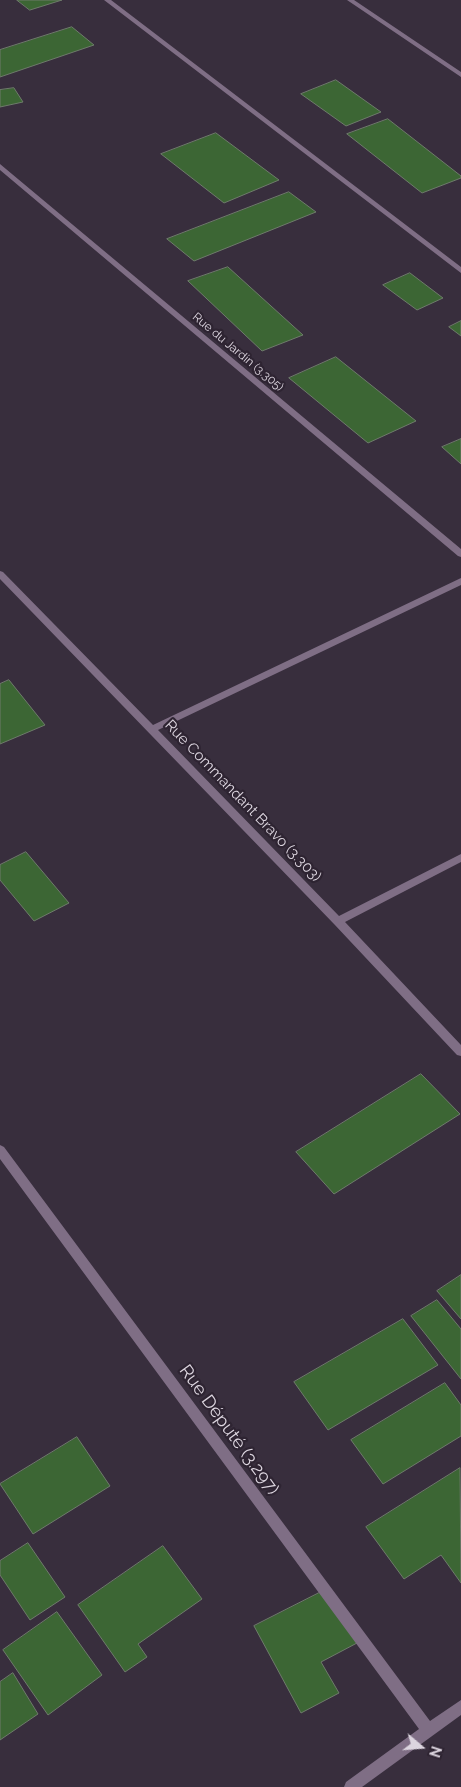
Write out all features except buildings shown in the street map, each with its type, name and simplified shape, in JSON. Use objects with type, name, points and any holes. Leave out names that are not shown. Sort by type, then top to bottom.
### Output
[{"type":"street","points":[[107,0],[461,271]]},
{"type":"street","points":[[350,0],[461,75]]},
{"type":"street","name":"Rue du Jardin (3.305)","points":[[0,166],[461,554]]},
{"type":"street","name":"Rue Commandant Bravo (3.303)","points":[[0,574],[338,921],[461,1052]]},
{"type":"street","points":[[152,729],[461,581]]},
{"type":"street","points":[[338,921],[461,858]]},
{"type":"street","name":"Rue Député (3.297)","points":[[0,1150],[429,1731]]},
{"type":"street","points":[[351,1787],[461,1707]]}]
